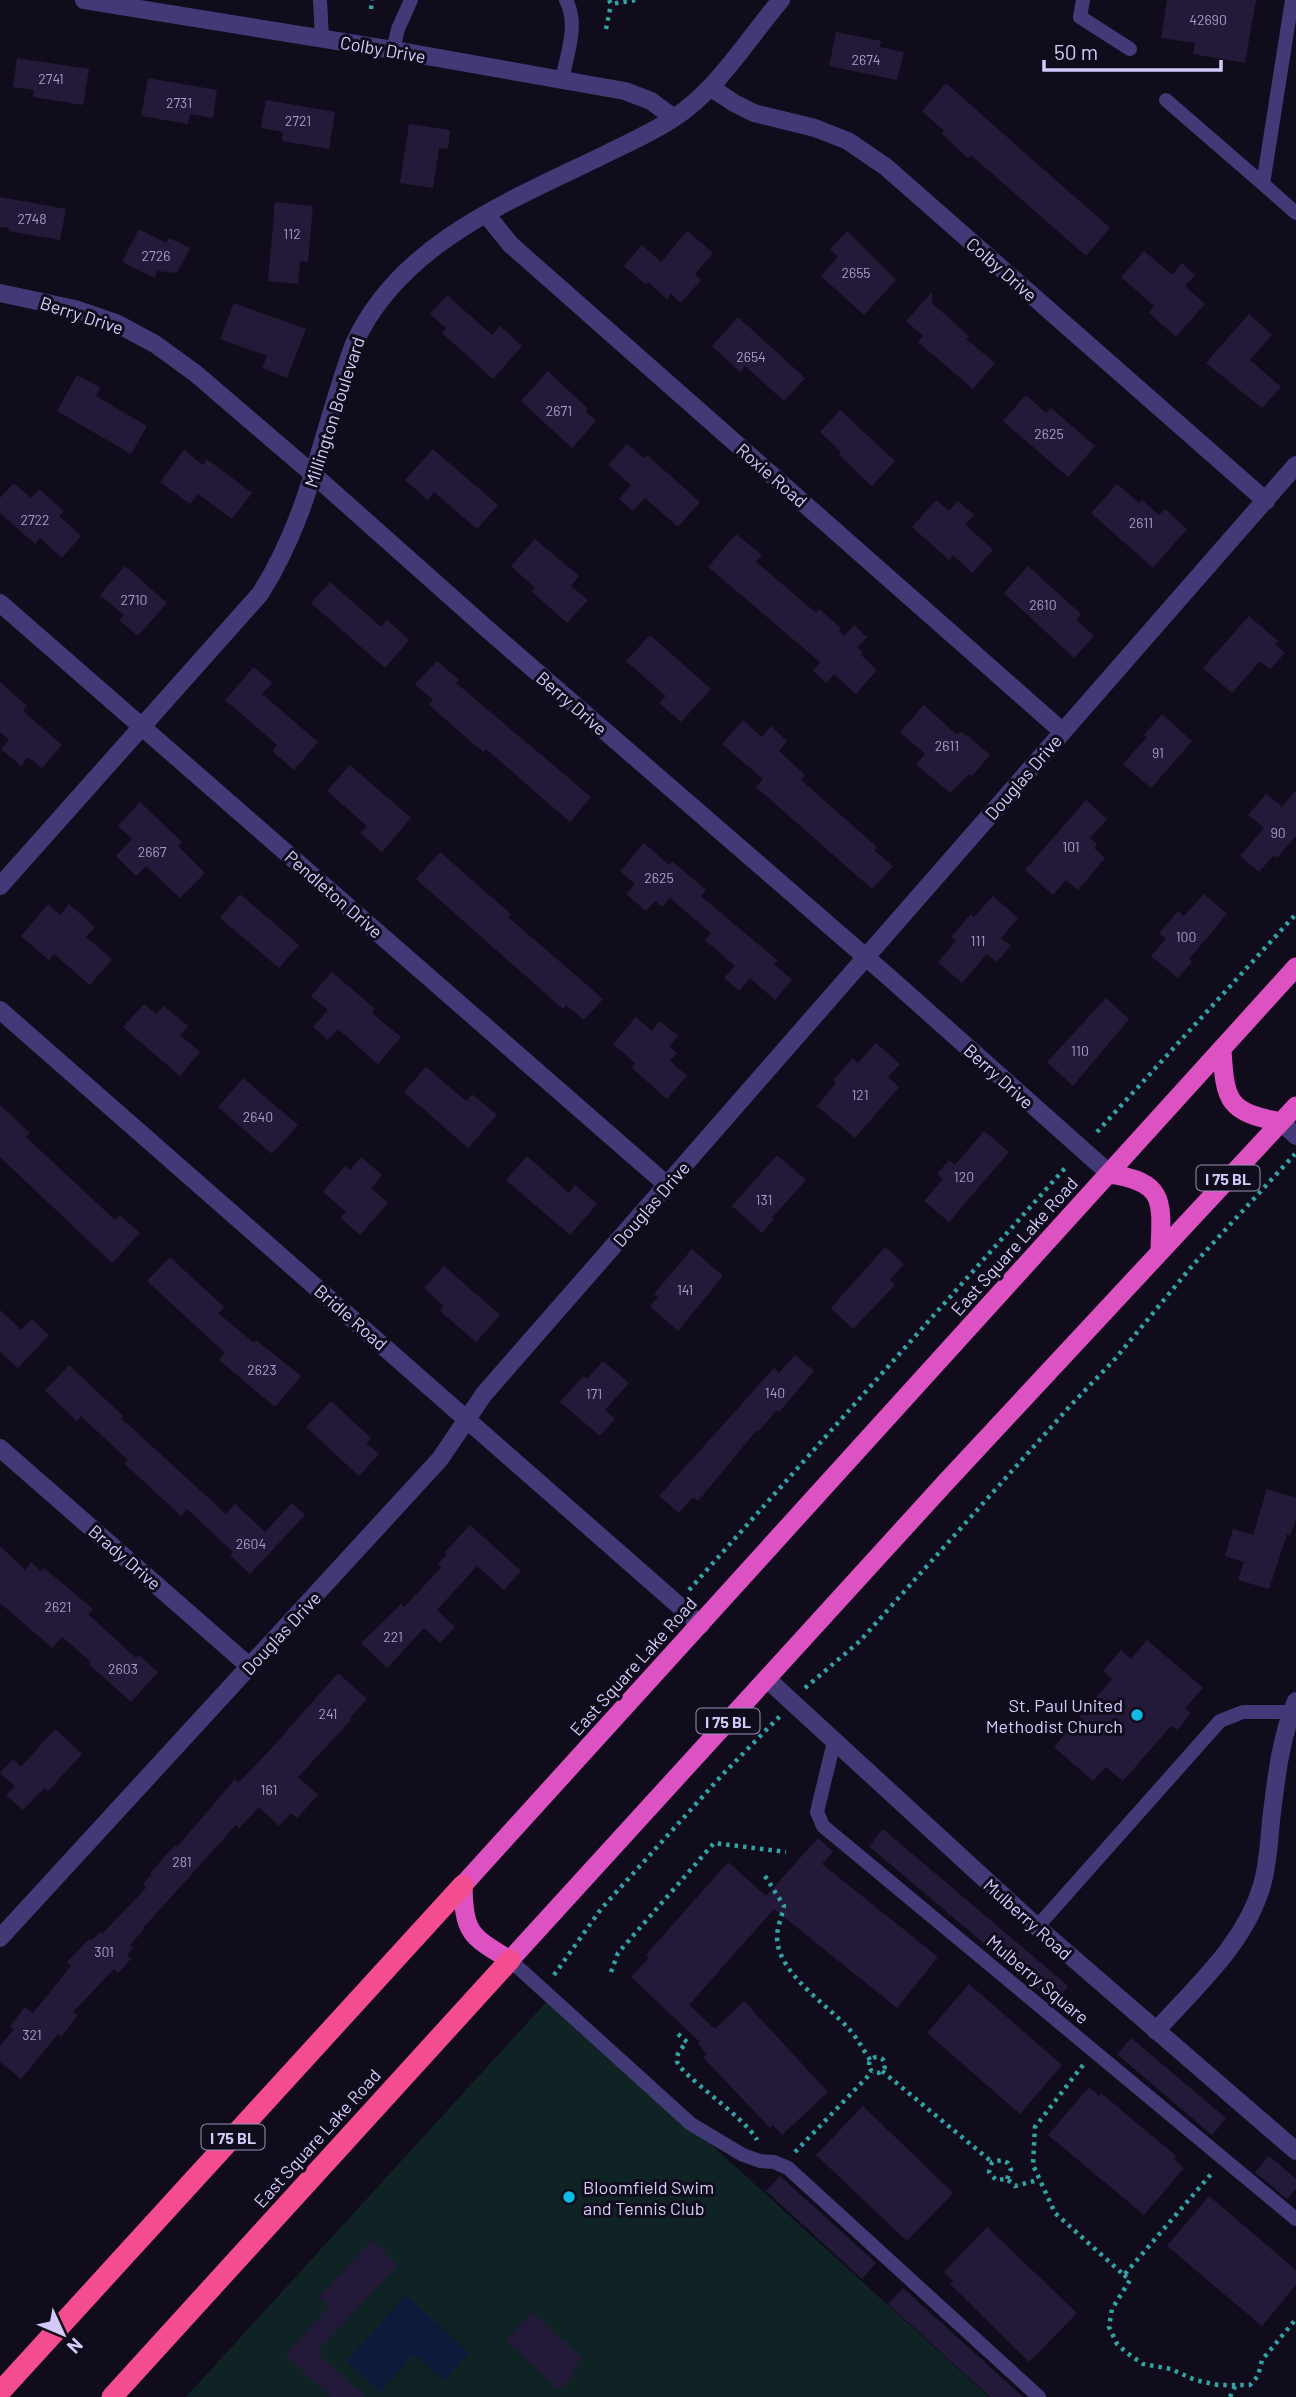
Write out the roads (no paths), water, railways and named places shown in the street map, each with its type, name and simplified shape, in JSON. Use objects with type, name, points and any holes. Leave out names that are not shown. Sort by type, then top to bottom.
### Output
[{"type":"highway","name":"East Square Lake Road","points":[[2,2390],[701,1625],[1296,967]]},
{"type":"highway","points":[[1222,1050],[1227,1089],[1233,1102],[1241,1111],[1252,1117],[1281,1122]]},
{"type":"highway","name":"East Square Lake Road","points":[[117,2391],[1160,1250],[1296,1106]]},
{"type":"highway","points":[[1110,1174],[1143,1182],[1153,1190],[1161,1213],[1160,1250]]},
{"type":"highway","points":[[463,1885],[464,1915],[470,1930],[479,1940],[510,1960]]},
{"type":"street","name":"Colby Drive","points":[[84,0],[562,80],[640,96],[674,118]]},
{"type":"street","name":"Millington Boulevard","points":[[0,886],[260,594],[288,543],[314,475],[346,365],[363,325],[375,305],[421,258],[463,227],[674,118],[710,87],[781,0]]},
{"type":"street","name":"Colby Drive","points":[[710,87],[754,113],[816,128],[848,141],[886,167],[1266,500]]},
{"type":"street","name":"Roxie Road","points":[[486,214],[511,245],[1063,732]]},
{"type":"street","name":"Berry Drive","points":[[0,293],[24,296],[94,315],[155,344],[195,373],[1110,1174]]},
{"type":"street","name":"Douglas Drive","points":[[0,1938],[440,1459],[484,1394],[1296,465]]},
{"type":"street","name":"Pendleton Drive","points":[[0,603],[667,1185]]},
{"type":"street","name":"Bridle Road","points":[[0,1010],[701,1625]]},
{"type":"street","points":[[1281,1122],[1296,1136]]},
{"type":"street","name":"Brady Drive","points":[[0,1448],[249,1666]]},
{"type":"street","name":"Mulberry Road","points":[[767,1679],[1037,1927],[1296,2151]]},
{"type":"street","points":[[1156,2031],[1231,1947],[1256,1902],[1267,1862],[1281,1750],[1294,1706]]},
{"type":"lane","points":[[320,0],[322,38]]},
{"type":"lane","points":[[393,50],[398,29],[411,0]]},
{"type":"lane","points":[[562,80],[572,12],[566,0]]},
{"type":"lane","points":[[1083,0],[1080,17],[1130,49]]},
{"type":"lane","points":[[1262,184],[1292,0]]},
{"type":"lane","points":[[1166,100],[1296,213]]},
{"type":"lane","points":[[1037,1927],[1220,1721],[1243,1712],[1294,1706]]},
{"type":"lane","name":"Mulberry Square","points":[[834,1742],[817,1812],[823,1826],[1296,2219]]},
{"type":"lane","points":[[510,1960],[691,2124],[743,2155],[783,2165],[1039,2397]]},
{"type":"water","points":[[406,2295],[469,2353],[444,2381],[414,2354],[380,2392],[346,2361]]},
{"type":"place","name":"St. Paul United Methodist Church","points":[[1137,1715]]},
{"type":"place","name":"Bloomfield Swim and Tennis Club","points":[[569,2197]]}]
